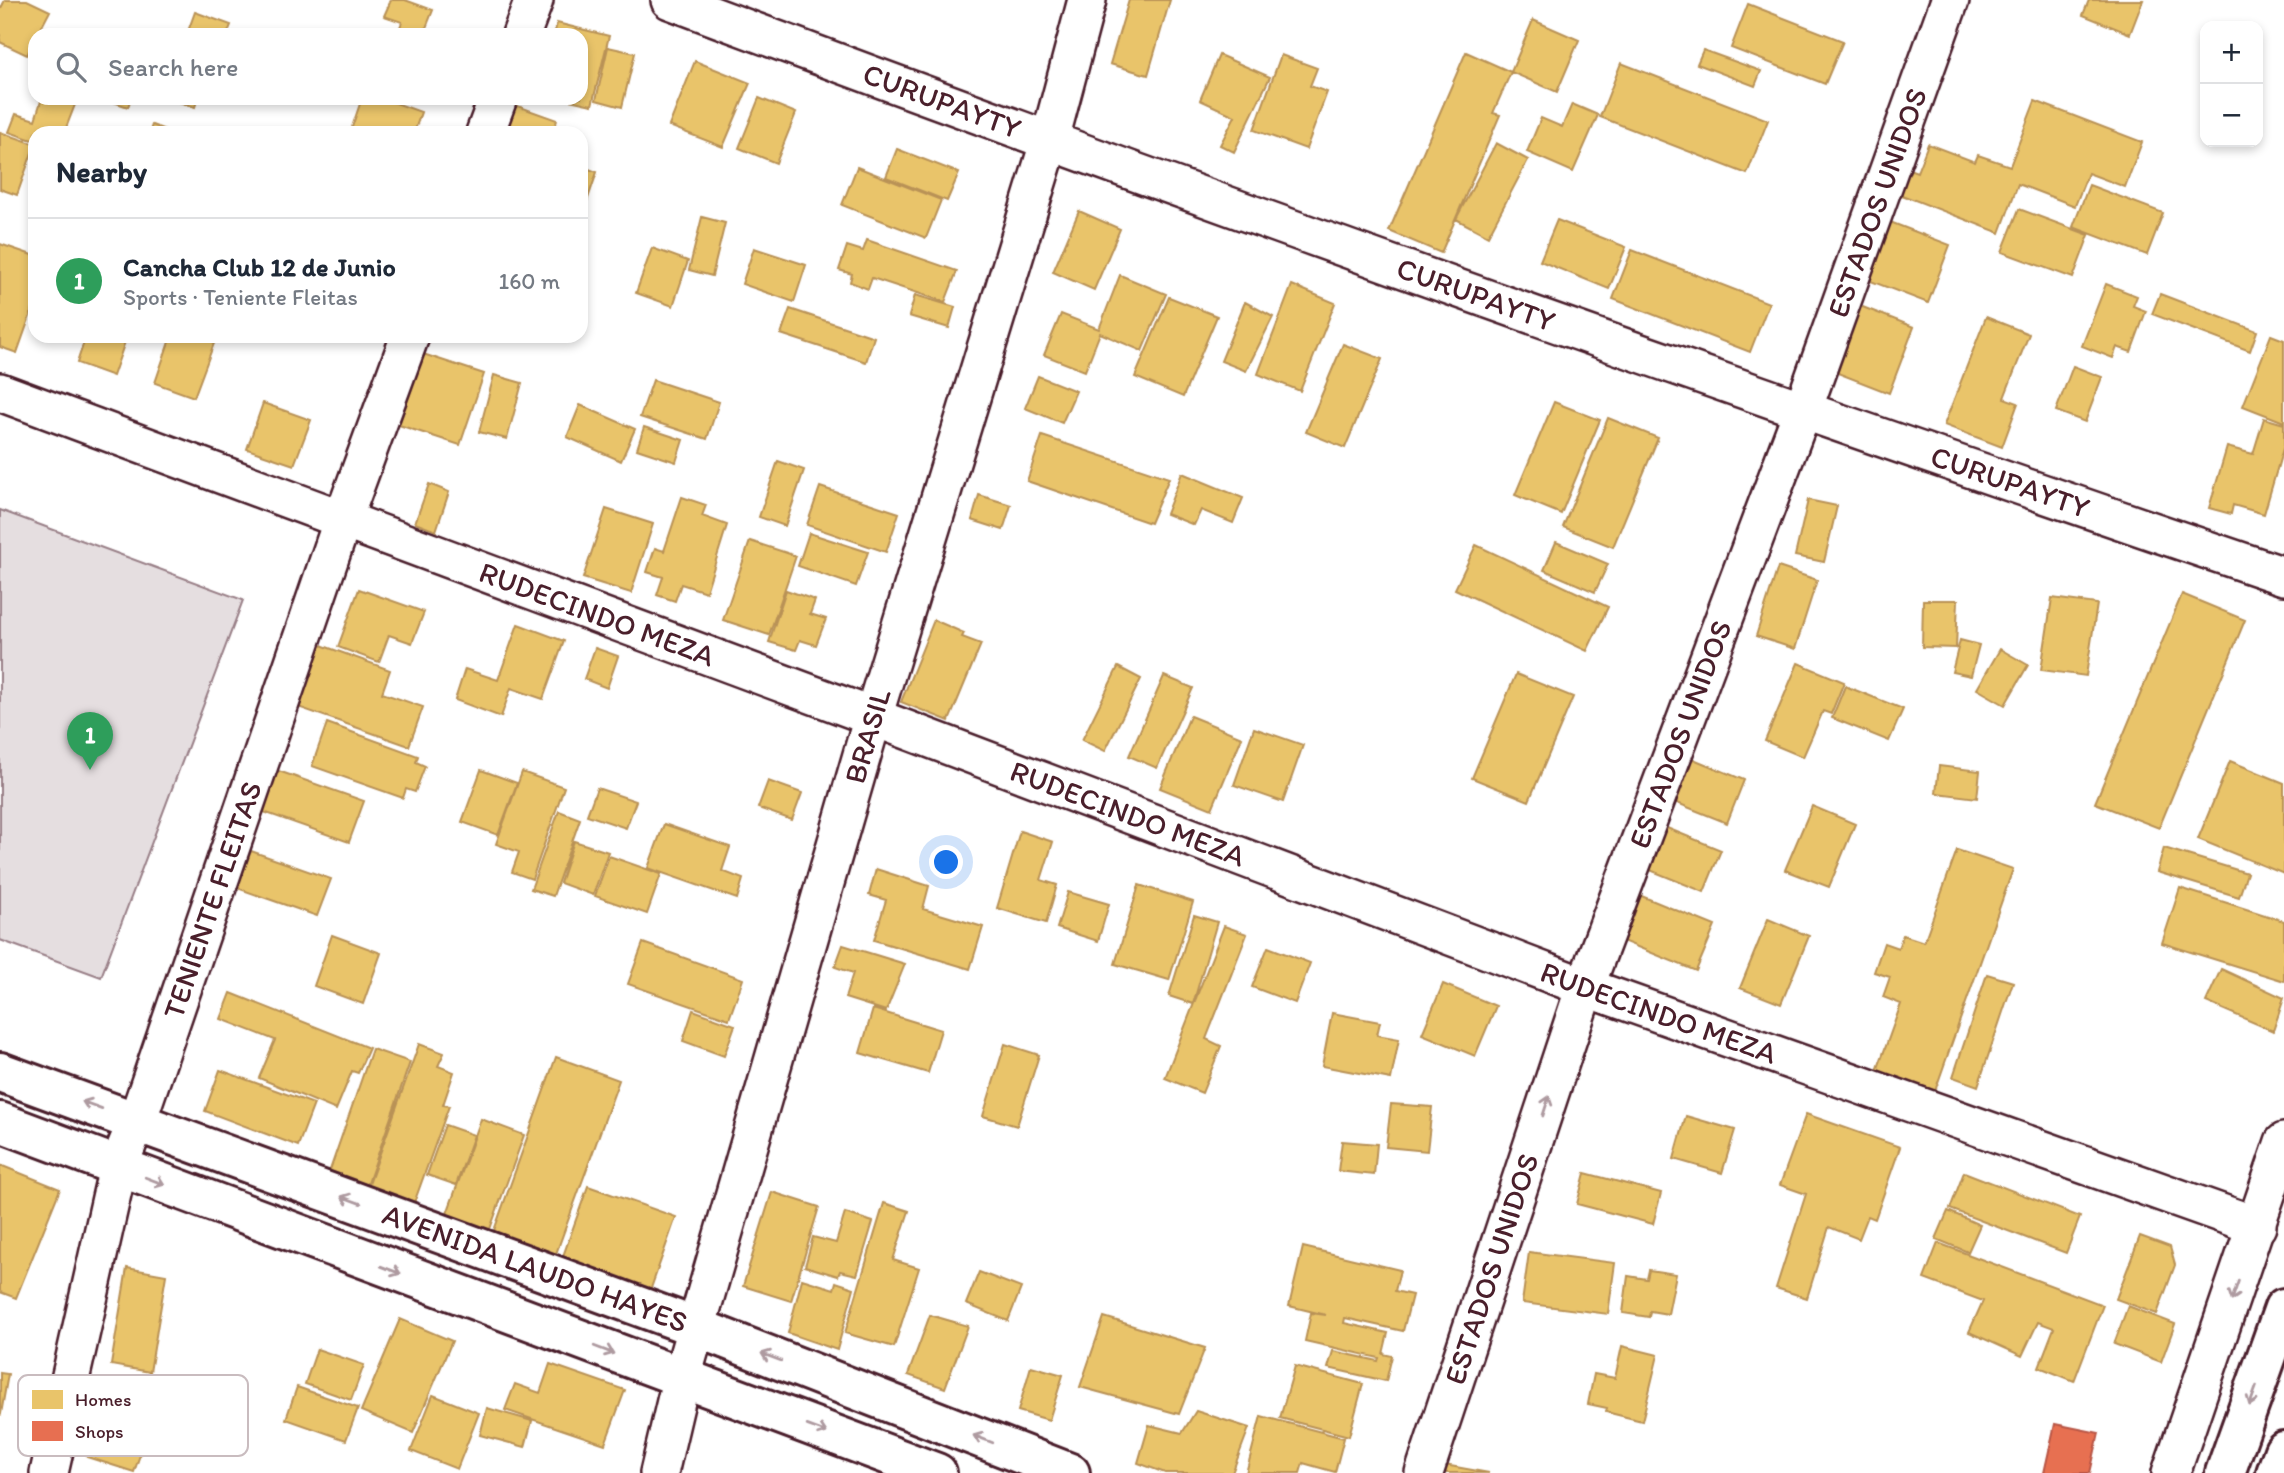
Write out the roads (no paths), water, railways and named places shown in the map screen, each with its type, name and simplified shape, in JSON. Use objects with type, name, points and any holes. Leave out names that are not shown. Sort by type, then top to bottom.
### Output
[{"type":"main road","name":"AVENIDA LAUDO HAYES","points":[[0,1072],[698,1328],[1070,1473]]},
{"type":"main road","name":"AVENIDA LAUDO HAYES","points":[[0,1122],[681,1380],[937,1473]]},
{"type":"main road","points":[[2225,1473],[2284,1308]]},
{"type":"main road","points":[[2276,1473],[2284,1451]]},
{"type":"street","points":[[524,28],[534,0]]},
{"type":"street","name":"CURUPAYTY","points":[[670,0],[1049,143],[1802,412],[2284,576]]},
{"type":"street","name":"BRASIL","points":[[659,1473],[681,1380],[873,717],[1049,143],[1087,0]]},
{"type":"street","name":"ESTADOS UNIDOS","points":[[1424,1473],[1585,987],[1802,412],[1950,0]]},
{"type":"street","points":[[488,126],[495,105]]},
{"type":"street","name":"TENIENTE FLEITAS","points":[[71,1375],[118,1167],[137,1121],[342,519],[407,343]]},
{"type":"street","name":"RUDECINDO MEZA","points":[[0,392],[873,717],[1585,987],[2257,1226]]},
{"type":"street","points":[[2171,1473],[2284,1142]]},
{"type":"place","name":"Cancha Club 12 de Junio","points":[[90,770]]}]
